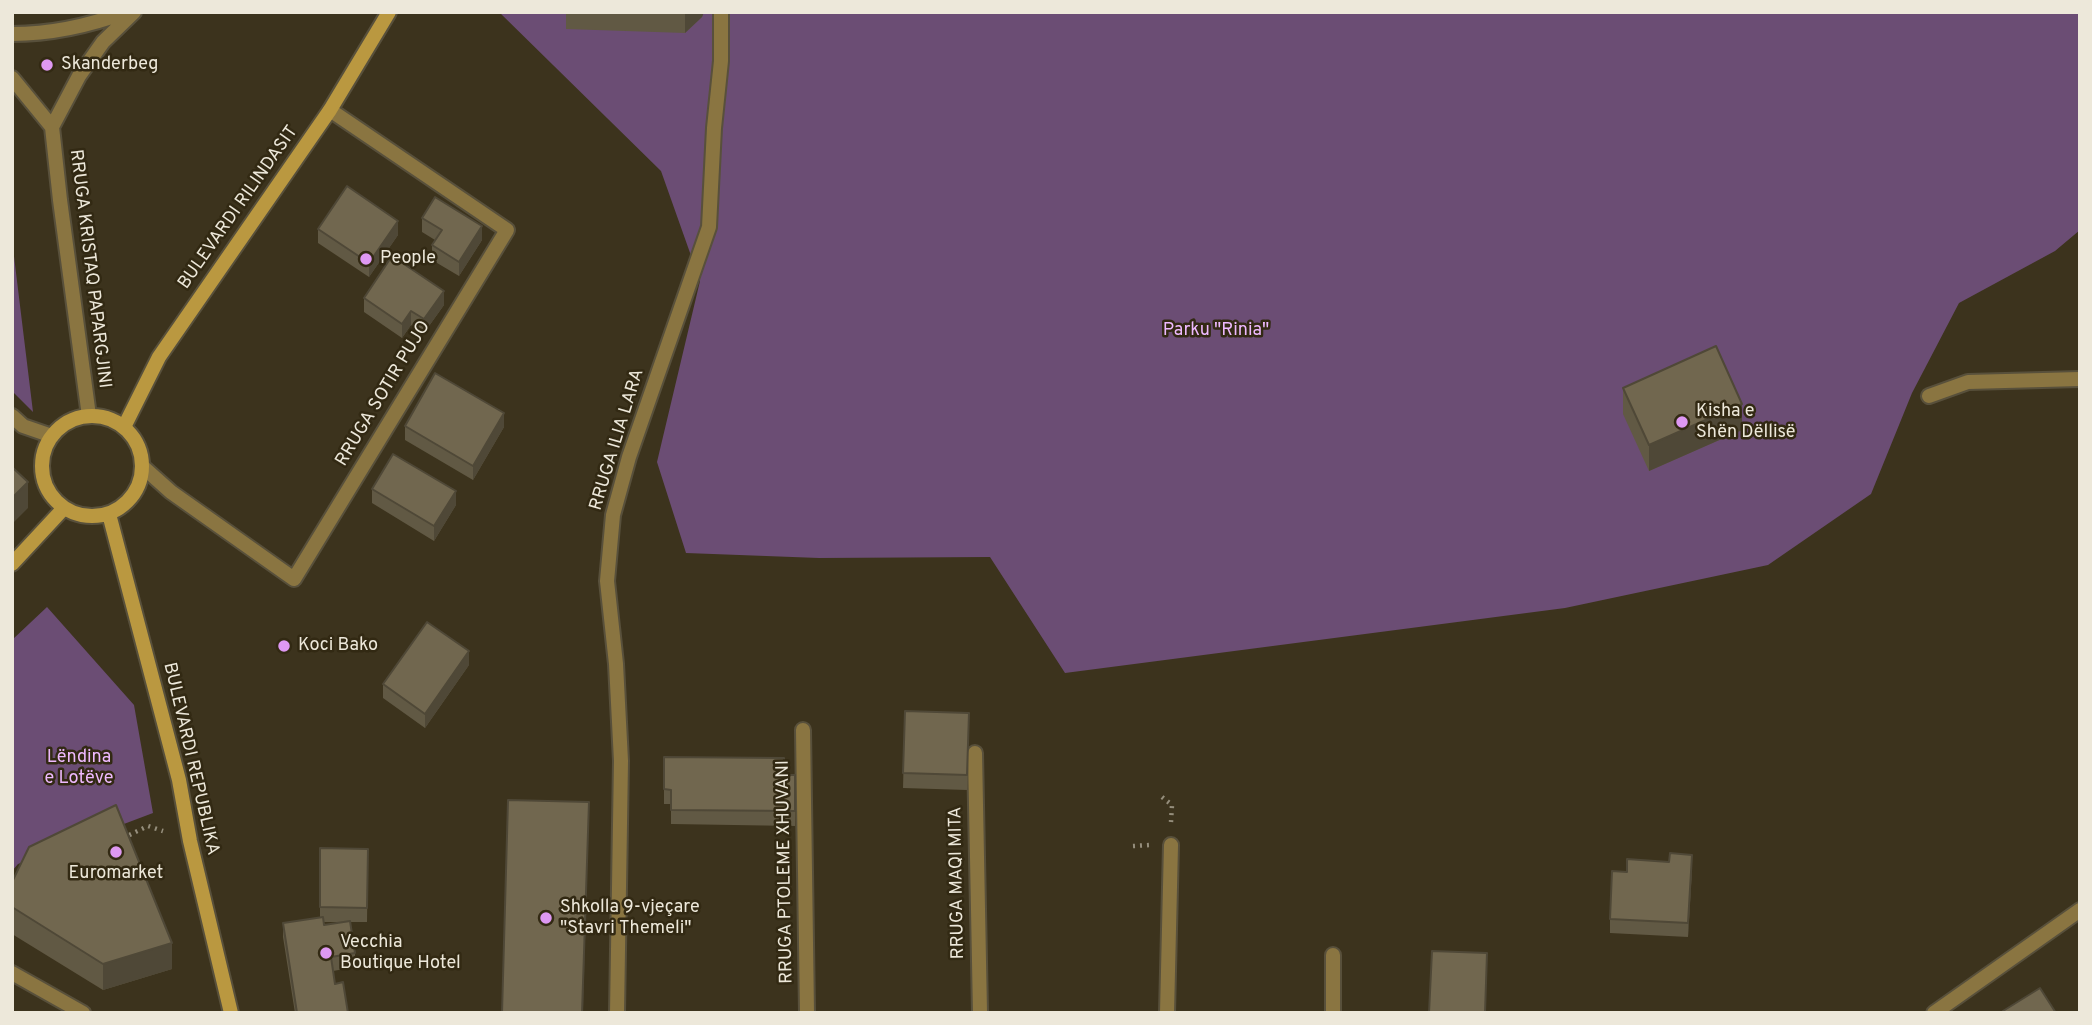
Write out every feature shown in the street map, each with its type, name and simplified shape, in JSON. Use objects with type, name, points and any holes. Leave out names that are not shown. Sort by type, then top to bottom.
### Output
[{"type":"main road","name":"BULEVARDI RILINDASIT","points":[[124,426],[159,357],[330,110],[389,12]]},
{"type":"main road","points":[[89,416],[110,419],[124,426],[135,438],[141,452],[143,467],[134,496],[109,514],[93,517],[78,515],[64,508],[52,497],[44,482],[44,451],[51,436],[63,425],[89,416]]},
{"type":"main road","points":[[12,564],[64,508]]},
{"type":"main road","name":"BULEVARDI REPUBLIKA","points":[[109,514],[179,780],[190,841],[231,1013]]},
{"type":"street","points":[[12,34],[35,34],[108,19],[127,12]]},
{"type":"street","points":[[12,78],[52,127],[79,76],[103,42],[134,12]]},
{"type":"street","name":"RRUGA ILIA LARA","points":[[617,1013],[621,761],[607,581],[613,515],[629,457],[709,227],[714,128],[721,61],[721,12]]},
{"type":"street","name":"RRUGA SOTIR PUJO","points":[[143,467],[171,492],[294,579],[507,230],[330,110]]},
{"type":"street","name":"RRUGA KRISTAQ PAPARGJINI","points":[[52,127],[89,416]]},
{"type":"street","points":[[1929,396],[1968,382],[2080,379]]},
{"type":"street","points":[[12,416],[23,426],[51,436]]},
{"type":"street","name":"RRUGA PTOLEME XHUVANI","points":[[803,730],[807,1013]]},
{"type":"street","name":"RRUGA MAQI MITA","points":[[975,753],[980,1013]]},
{"type":"street","points":[[1167,1013],[1171,845]]},
{"type":"street","points":[[1934,1013],[2080,911]]},
{"type":"street","points":[[1333,955],[1333,1013]]},
{"type":"street","points":[[12,973],[83,1013]]},
{"type":"path","points":[[119,840],[148,826]]},
{"type":"green space","name":"Parku \"Rinia\"","points":[[499,12],[2080,12],[2080,230],[2055,251],[1959,303],[1912,393],[1871,494],[1768,565],[1565,608],[1065,673],[990,557],[819,558],[686,553],[657,462],[700,281],[661,171]]},
{"type":"green space","points":[[12,240],[33,412],[12,391]]},
{"type":"green space","name":"Lëndina e Lotëve","points":[[47,607],[134,705],[153,813],[18,864],[12,871],[12,640]]},
{"type":"building","points":[[347,186],[398,221],[369,263],[318,229]]},
{"type":"building","points":[[435,197],[482,226],[459,262],[432,245],[442,230],[422,218]]},
{"type":"building","points":[[392,256],[444,291],[424,319],[411,311],[402,324],[364,298]]},
{"type":"building","points":[[1716,346],[1742,404],[1649,445],[1623,388]]},
{"type":"building","points":[[435,373],[504,413],[473,466],[405,426]]},
{"type":"building","points":[[393,454],[456,491],[434,526],[372,489]]},
{"type":"building","points":[[12,467],[28,482],[12,498]]},
{"type":"building","points":[[427,622],[469,651],[425,714],[383,684]]},
{"type":"building","points":[[905,711],[969,713],[967,775],[903,773]]},
{"type":"building","points":[[664,757],[784,758],[784,775],[795,775],[795,811],[671,810],[671,790],[664,789]]},
{"type":"building","name":"Shkolla 9-vjeçare \"Stavri Themeli\"","points":[[508,800],[589,802],[582,1013],[502,1013]]},
{"type":"building","points":[[116,805],[172,943],[103,964],[12,907],[12,882],[29,847]]},
{"type":"building","points":[[320,848],[368,849],[367,908],[320,907]]},
{"type":"building","points":[[1670,853],[1692,855],[1688,923],[1610,919],[1612,871],[1627,872],[1627,859],[1669,862]]},
{"type":"building","points":[[323,917],[324,925],[350,921],[355,953],[331,957],[335,984],[343,982],[348,1013],[297,1013],[283,923]]},
{"type":"building","points":[[1432,951],[1487,953],[1485,1013],[1429,1013]]},
{"type":"building","points":[[2040,988],[2056,1013],[2004,1013],[2003,1011]]},
{"type":"place","name":"Skanderbeg","points":[[47,65]]},
{"type":"place","name":"People","points":[[366,259]]},
{"type":"place","name":"Kisha e Shën Dëllisë","points":[[1682,422]]},
{"type":"place","name":"Koci Bako","points":[[284,646]]},
{"type":"place","name":"Euromarket","points":[[116,852]]},
{"type":"place","name":"Shkolla 9-vjeçare \"Stavri Themeli\"","points":[[546,918]]},
{"type":"place","name":"Vecchia Boutique Hotel","points":[[326,953]]}]
